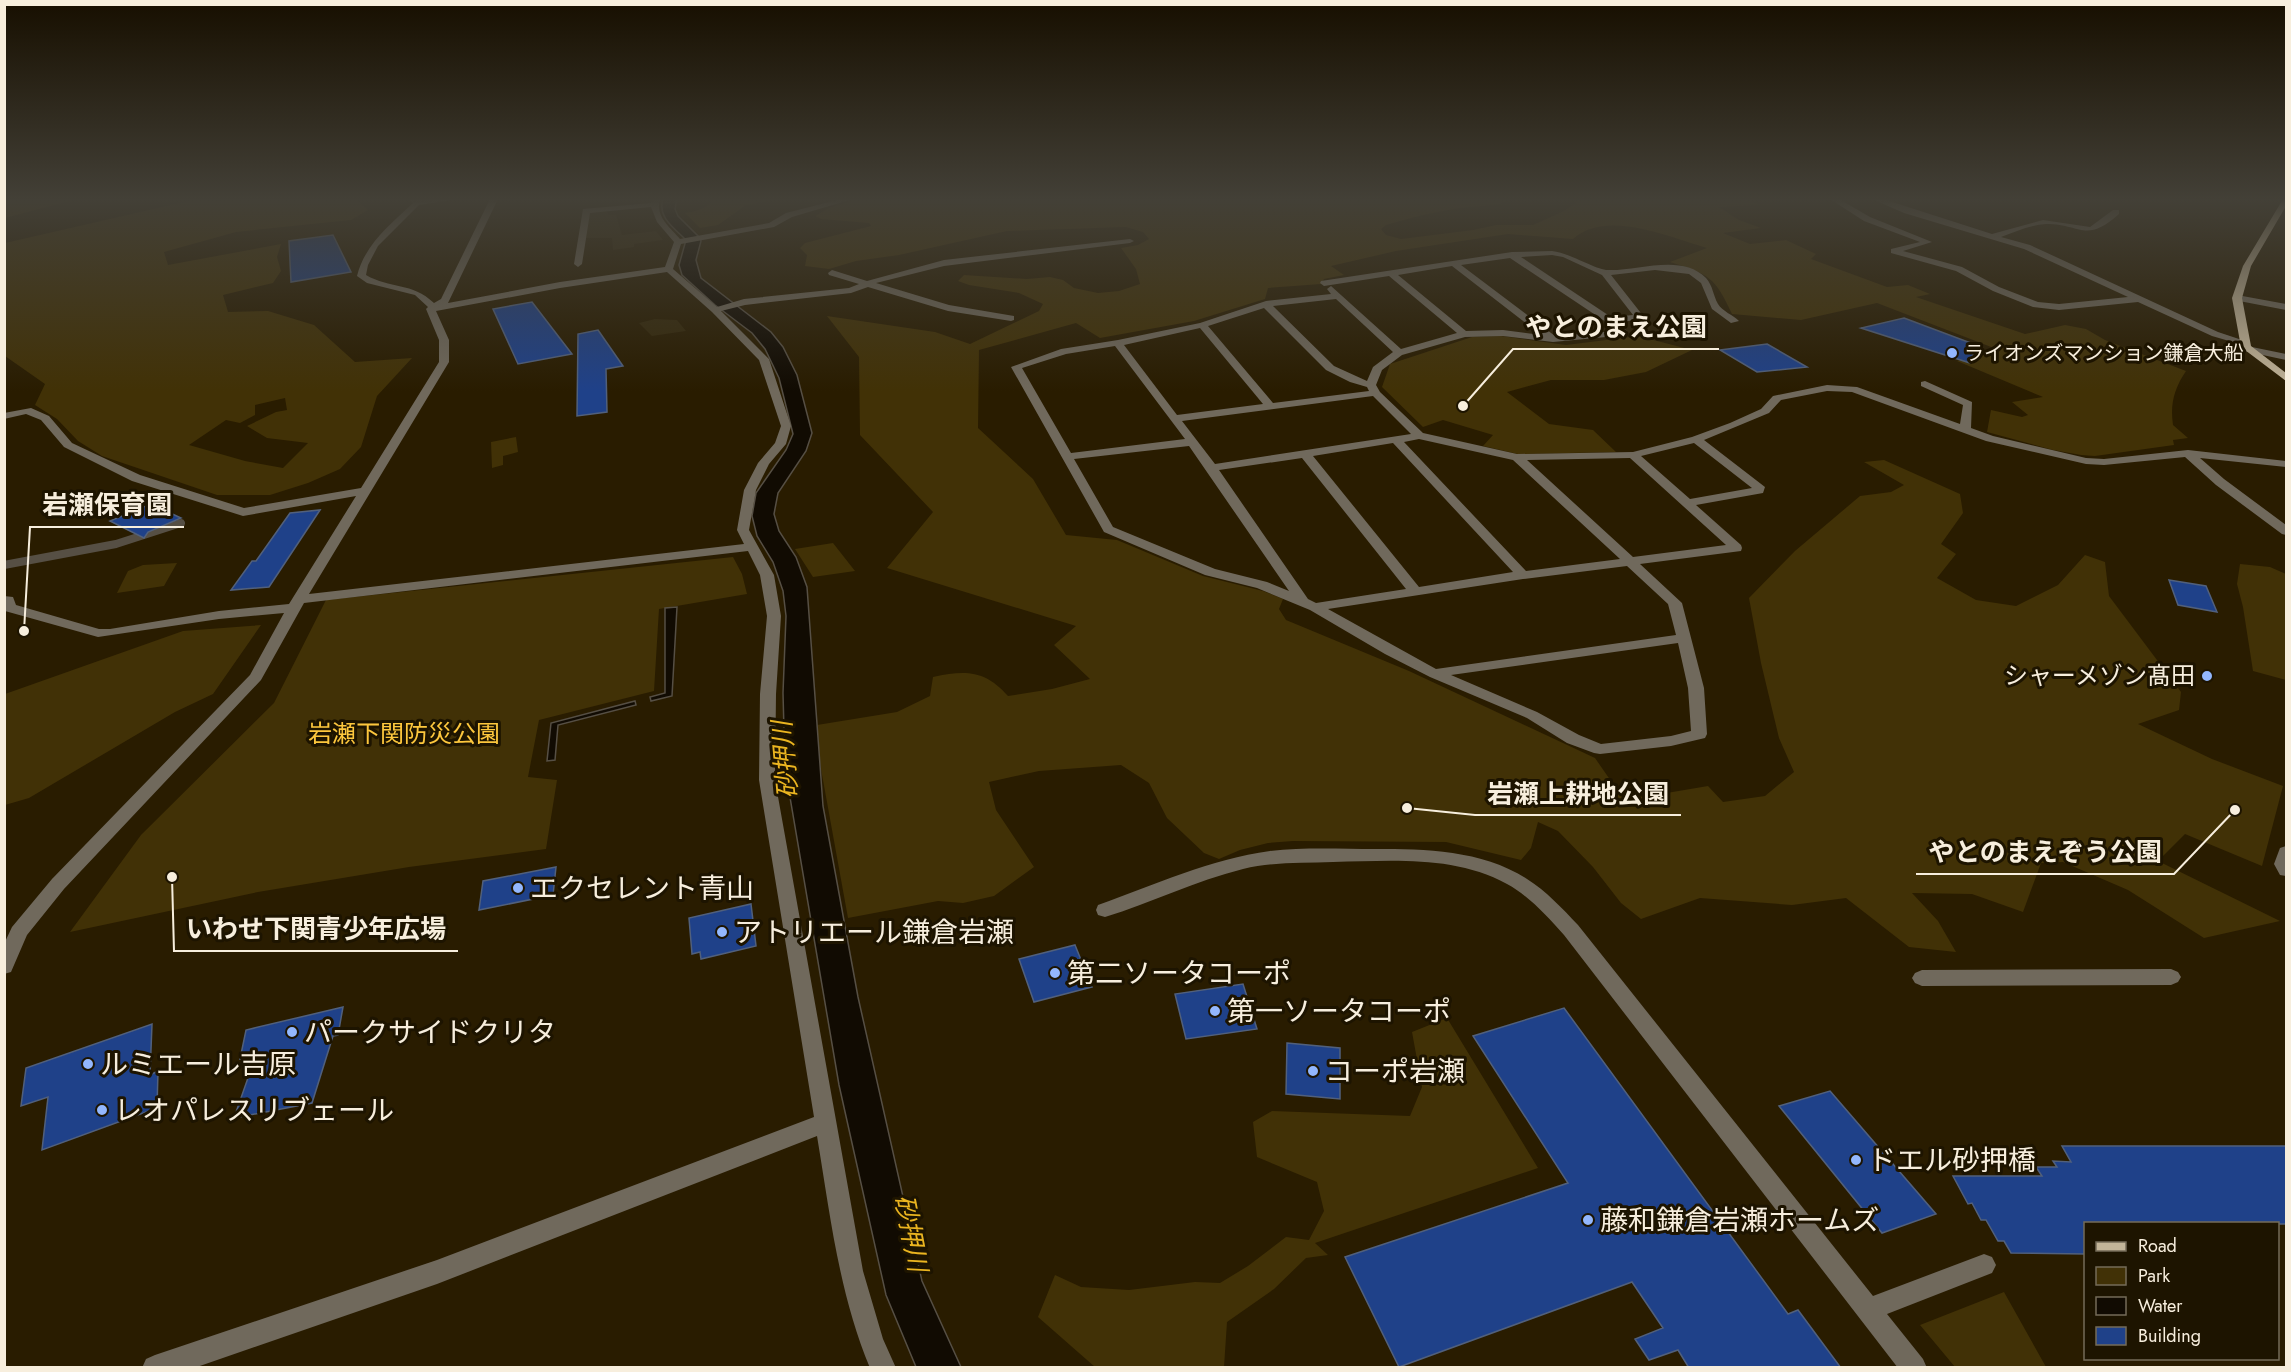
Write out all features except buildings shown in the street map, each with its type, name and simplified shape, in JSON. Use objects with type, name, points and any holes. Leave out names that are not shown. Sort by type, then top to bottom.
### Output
[{"type":"main road","points":[[2250,263],[2237,298],[2245,345],[2286,378]]},
{"type":"street","points":[[4,967],[19,932],[58,884],[256,676],[364,491],[444,362],[444,340],[432,308],[418,293],[370,281],[361,276],[364,263]]},
{"type":"street","points":[[432,308],[445,301],[463,263]]},
{"type":"street","points":[[669,269],[671,263]]},
{"type":"street","points":[[717,309],[741,302],[851,290],[884,277],[944,263]]},
{"type":"street","points":[[1400,353],[1324,283],[1460,263]]},
{"type":"street","points":[[1373,389],[1377,369],[1385,361],[1400,353],[1464,334],[1503,333],[1553,339],[1624,333],[1609,320],[1524,263]]},
{"type":"street","points":[[1583,263],[1605,273],[1639,317],[1609,320]]},
{"type":"street","points":[[1937,263],[1959,269],[1996,289],[2036,305],[2059,307],[2138,299]]},
{"type":"street","points":[[2063,263],[2215,334],[2286,357]]},
{"type":"street","points":[[1454,264],[1553,339]]},
{"type":"street","points":[[1605,273],[1679,268],[1701,278],[1709,287],[1716,307],[1734,321]]},
{"type":"street","points":[[432,308],[560,285],[669,269]]},
{"type":"street","points":[[669,269],[679,280],[717,309],[764,359],[786,426],[780,444],[764,463],[750,490],[743,530],[767,575],[774,616],[768,694],[767,780],[795,949],[813,1007],[827,1122],[851,1271],[871,1340],[883,1368]]},
{"type":"street","points":[[832,273],[948,308],[1011,318]]},
{"type":"street","points":[[1392,274],[1464,334]]},
{"type":"street","points":[[1338,296],[1266,304],[1202,325],[1118,343],[1064,351],[1016,367],[1108,529],[1210,572],[1262,585],[1309,605],[1435,674],[1532,715],[1573,739],[1600,749],[1671,741],[1699,734],[1696,688],[1675,603],[1517,457]]},
{"type":"street","points":[[2237,298],[2286,307]]},
{"type":"street","points":[[1266,304],[1330,368],[1373,389],[1419,436]]},
{"type":"street","points":[[1202,325],[1270,406]]},
{"type":"street","points":[[1118,343],[1176,418],[1309,605]]},
{"type":"street","points":[[1925,384],[1968,404],[1965,431]]},
{"type":"street","points":[[1212,468],[1419,436],[1517,457],[1633,455],[1696,439],[1765,411],[1777,398],[1827,388],[1853,389],[1990,439],[2086,461],[2104,462],[2188,453],[2286,464]]},
{"type":"street","points":[[1176,418],[1270,406],[1373,389]]},
{"type":"street","points":[[4,416],[27,410],[45,418],[68,445],[136,478],[243,512],[364,491]]},
{"type":"street","points":[[1687,503],[1759,490],[1759,487],[1696,439]]},
{"type":"street","points":[[1396,440],[1523,575]]},
{"type":"street","points":[[1066,457],[1191,442]]},
{"type":"street","points":[[2188,453],[2220,482],[2286,531]]},
{"type":"street","points":[[1305,454],[1416,592]]},
{"type":"street","points":[[1309,605],[1736,548],[1633,455]]},
{"type":"street","points":[[4,600],[8,600],[10,608],[104,633],[121,632],[297,604],[751,547]]},
{"type":"street","points":[[1435,674],[1682,638]]},
{"type":"street","points":[[2286,852],[2283,864],[2286,870]]},
{"type":"street","points":[[1105,910],[1230,867],[1263,859],[1351,855],[1436,857],[1487,868],[1514,880],[1543,902],[1571,930],[1914,1368]]},
{"type":"street","points":[[1922,978],[2171,977]]},
{"type":"street","points":[[155,1368],[437,1272],[827,1122]]},
{"type":"street","points":[[1869,1309],[1984,1265]]},
{"type":"shaded area","points":[[655,319],[677,320],[686,331],[652,336],[639,323]]},
{"type":"green space","points":[[5,263],[167,263],[168,265],[279,263],[281,271],[273,283],[223,295],[228,312],[268,311],[314,325],[355,362],[412,358],[377,396],[361,447],[340,469],[308,483],[270,495],[217,495],[102,456],[78,441],[57,419],[35,405],[45,384],[5,356]],"holes":[[[285,398],[287,410],[276,412],[247,426],[267,438],[308,443],[283,468],[245,461],[189,445],[226,420],[240,423],[255,415],[255,405]]]},
{"type":"green space","points":[[806,263],[849,263],[829,269],[805,266]]},
{"type":"green space","points":[[1132,263],[1344,263],[1331,266],[1344,275],[1324,279],[1321,284],[1268,288],[1265,299],[1194,321],[1100,338],[1076,323],[979,350],[978,428],[1033,479],[1066,535],[1117,540],[1203,576],[1263,591],[1283,599],[1279,609],[1286,620],[1409,671],[1595,758],[1620,794],[1643,797],[1708,786],[1723,802],[1765,796],[1794,772],[1779,738],[1761,663],[1749,598],[1795,551],[1860,496],[1891,492],[1904,485],[1864,462],[1884,460],[1960,494],[1963,513],[1941,544],[1956,554],[1937,578],[1976,600],[2016,606],[2058,585],[2085,555],[2105,562],[2109,596],[2181,692],[2179,710],[2138,724],[2212,759],[2283,786],[2262,866],[2185,834],[2158,861],[2280,921],[2204,938],[2128,890],[2063,862],[2041,863],[2023,912],[1972,894],[1912,893],[1938,921],[1956,952],[1909,947],[1846,898],[1792,905],[1700,898],[1641,919],[1621,903],[1593,867],[1558,831],[1538,822],[1531,848],[1521,860],[1446,842],[1293,841],[1268,843],[1240,850],[1219,859],[1204,853],[1167,818],[1149,783],[1121,765],[1039,771],[989,782],[996,810],[1034,867],[994,896],[963,903],[938,901],[848,918],[819,758],[817,725],[897,712],[930,696],[933,677],[955,673],[983,677],[1000,687],[1008,696],[1052,689],[1090,679],[1054,645],[1076,626],[887,568],[933,512],[860,435],[859,357],[827,316],[935,332],[970,344],[1039,311],[1043,304],[1019,293],[969,285],[958,281],[964,275],[1027,279],[1050,277],[1063,280],[1074,288],[1098,293],[1119,291],[1140,284]]},
{"type":"green space","points":[[1673,263],[1822,263],[1887,287],[1908,285],[1930,294],[1916,297],[2025,334],[2065,325],[2086,329],[2105,340],[2186,371],[2178,384],[2174,397],[2172,417],[2173,425],[2188,438],[2173,440],[2174,445],[2095,456],[2053,450],[1987,432],[1991,410],[2022,417],[2028,415],[2012,402],[2043,397],[1957,361],[1999,350],[1877,303],[1801,320],[1732,314],[1715,284],[1694,270]]},
{"type":"green space","points":[[1501,336],[1566,345],[1638,336],[1692,350],[1646,372],[1604,380],[1551,380],[1507,392],[1549,424],[1593,430],[1616,452],[1518,454],[1483,446],[1493,435],[1443,420],[1423,427],[1382,387],[1390,364],[1472,337]]},
{"type":"green space","points":[[516,437],[518,452],[503,456],[503,465],[492,468],[491,442]]},
{"type":"green space","points":[[833,543],[855,571],[813,577],[795,549]]},
{"type":"green space","name":"岩瀬下関防災公園","points":[[733,557],[742,574],[747,594],[659,609],[654,691],[539,720],[528,777],[557,780],[546,849],[409,867],[258,892],[70,932],[141,835],[274,703],[326,600]]},
{"type":"green space","points":[[177,563],[164,586],[117,593],[128,571],[143,565]]},
{"type":"green space","points":[[2240,564],[2270,567],[2286,574],[2286,680],[2253,671],[2237,584]]},
{"type":"green space","points":[[261,625],[213,694],[175,712],[29,798],[5,805],[5,694],[183,631]]},
{"type":"green space","points":[[1447,1018],[1538,1168],[1315,1243],[1328,1255],[1306,1258],[1274,1289],[1227,1322],[1224,1367],[1095,1367],[1038,1317],[1055,1275],[1081,1287],[1129,1290],[1195,1282],[1220,1283],[1248,1266],[1286,1237],[1309,1240],[1324,1211],[1317,1182],[1257,1157],[1253,1122],[1272,1111],[1410,1116],[1422,1087],[1412,1032]]},
{"type":"green space","points":[[2004,1292],[2046,1367],[1955,1367],[1920,1325]]},
{"type":"water","name":"砂押川","points":[[680,263],[697,263],[701,278],[771,332],[783,347],[797,375],[812,433],[806,451],[778,493],[774,514],[779,531],[796,557],[807,587],[823,806],[858,997],[922,1281],[961,1367],[916,1367],[886,1295],[839,1085],[785,768],[783,693],[786,616],[783,591],[773,562],[757,536],[752,516],[756,493],[786,450],[793,434],[779,378],[765,349],[752,333],[715,305],[682,275]]},
{"type":"water","points":[[677,607],[672,696],[651,701],[650,697],[665,693],[665,608]]},
{"type":"water","points":[[635,701],[636,705],[558,725],[555,760],[547,761],[551,723]]},
{"type":"waterway","points":[[4,565],[116,544],[181,523]]},
{"type":"place","name":"ライオンズマンション鎌倉大船","points":[[1952,353]]},
{"type":"place","name":"やとのまえ公園","points":[[1463,406]]},
{"type":"place","name":"岩瀬保育園","points":[[24,631]]},
{"type":"place","name":"シャーメゾン髙田","points":[[2207,676]]},
{"type":"place","name":"岩瀬上耕地公園","points":[[1407,808]]},
{"type":"place","name":"やとのまえぞう公園","points":[[2235,810]]},
{"type":"place","name":"いわせ下関青少年広場","points":[[172,877]]},
{"type":"place","name":"エクセレント青山","points":[[518,888]]},
{"type":"place","name":"アトリエール鎌倉岩瀬","points":[[722,932]]},
{"type":"place","name":"第二ソータコーポ","points":[[1055,973]]},
{"type":"place","name":"第一ソータコーポ","points":[[1215,1011]]},
{"type":"place","name":"パークサイドクリタ","points":[[292,1032]]},
{"type":"place","name":"ルミエール吉原","points":[[88,1064]]},
{"type":"place","name":"コーポ岩瀬","points":[[1313,1071]]},
{"type":"place","name":"レオパレスリブェール","points":[[102,1110]]},
{"type":"place","name":"ドエル砂押橋","points":[[1856,1160]]},
{"type":"place","name":"藤和鎌倉岩瀬ホームズ","points":[[1588,1220]]}]
